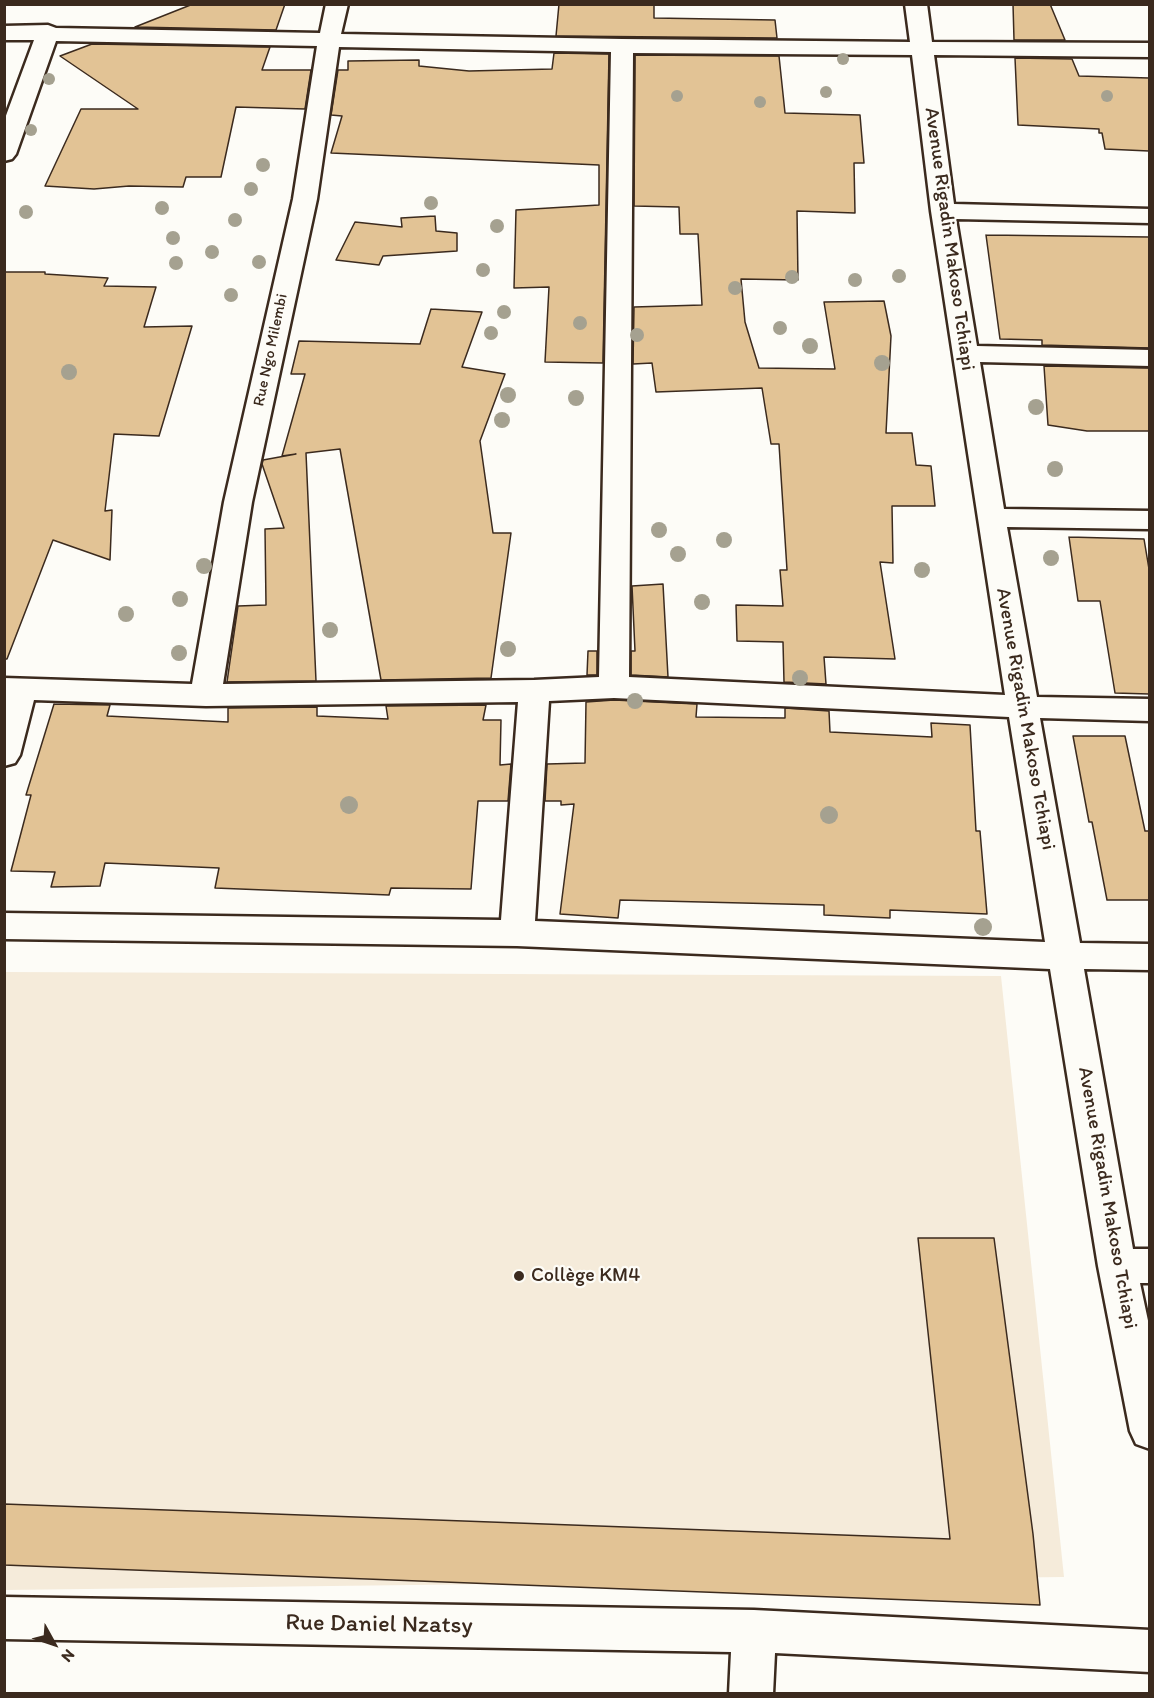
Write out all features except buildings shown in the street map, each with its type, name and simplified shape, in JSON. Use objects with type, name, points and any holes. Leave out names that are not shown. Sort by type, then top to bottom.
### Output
[{"type":"street","name":"Rue Ngo Milembi","points":[[206,695],[238,502],[304,199],[329,40],[337,4]]},
{"type":"street","name":"Avenue Rigadin Makoso Tchiapi","points":[[916,4],[943,211],[991,518],[1065,956],[1133,1266],[1149,1431]]},
{"type":"street","points":[[4,154],[48,32]]},
{"type":"street","points":[[4,33],[48,32],[622,46],[1149,50]]},
{"type":"street","points":[[614,687],[622,46]]},
{"type":"street","points":[[943,211],[1149,216]]},
{"type":"street","points":[[967,354],[1149,358]]},
{"type":"street","points":[[991,518],[1149,520]]},
{"type":"street","points":[[4,755],[13,688],[206,695],[534,691],[614,687],[1149,711]]},
{"type":"street","points":[[517,933],[534,691]]},
{"type":"street","points":[[4,926],[517,933],[1065,956],[1149,957]]},
{"type":"street","name":"Rue Daniel Nzatsy","points":[[4,1618],[754,1631],[1149,1652]]},
{"type":"street","points":[[751,1694],[754,1631]]},
{"type":"shaded area","name":"Collège KM4","points":[[4,972],[1001,976],[1064,1577],[5,1590]]},
{"type":"place","name":"Collège KM4","points":[[519,1276]]}]
